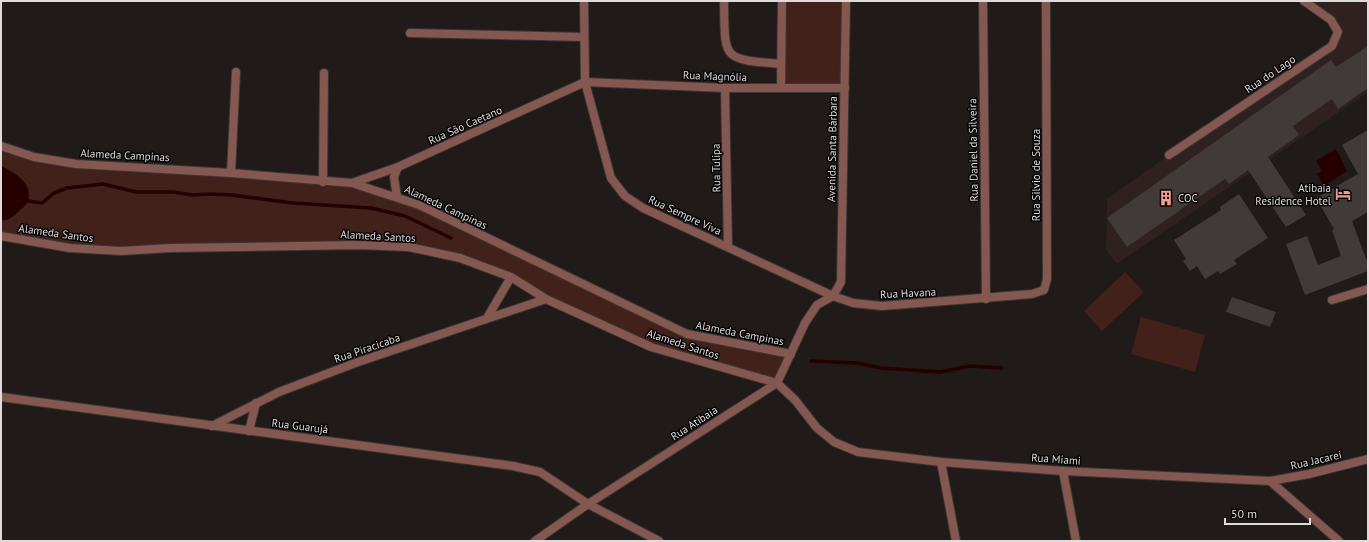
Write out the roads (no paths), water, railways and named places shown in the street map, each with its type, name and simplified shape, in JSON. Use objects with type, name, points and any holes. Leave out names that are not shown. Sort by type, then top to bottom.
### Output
[{"type":"street","name":"Rua Sempre Viva","points":[[584,1],[585,82],[611,178],[625,196],[643,208],[833,296]]},
{"type":"street","points":[[724,1],[725,42],[728,53],[738,59],[781,64]]},
{"type":"street","points":[[781,88],[782,1]]},
{"type":"street","name":"Avenida Santa Bárbara","points":[[833,296],[841,282],[846,1]]},
{"type":"street","name":"Rua Daniel da Silveira","points":[[982,1],[986,299]]},
{"type":"street","name":"Rua Silvio de Souza","points":[[986,299],[1032,294],[1044,290],[1047,279],[1046,1]]},
{"type":"street","name":"Rua do Lago","points":[[1169,155],[1332,46],[1338,32],[1335,26],[1331,20],[1304,1]]},
{"type":"street","points":[[410,33],[584,37]]},
{"type":"street","points":[[231,172],[236,72]]},
{"type":"street","points":[[322,182],[324,73]]},
{"type":"street","name":"Rua Magnólia","points":[[585,82],[725,88],[844,88]]},
{"type":"street","name":"Rua São Caetano","points":[[352,183],[398,167],[585,82]]},
{"type":"street","name":"Rua Tulipa","points":[[725,88],[728,247]]},
{"type":"street","name":"Alameda Campinas","points":[[1,146],[34,157],[76,164],[231,172],[322,182],[352,183],[419,205],[687,334],[791,354]]},
{"type":"street","points":[[396,197],[394,177],[398,167]]},
{"type":"street","name":"Alameda Santos","points":[[1,236],[70,248],[121,252],[171,248],[306,245],[409,247],[460,258],[511,277],[546,299],[651,347],[777,383]]},
{"type":"street","points":[[487,318],[511,277]]},
{"type":"street","points":[[1332,300],[1368,289]]},
{"type":"street","points":[[777,383],[805,323],[817,305],[833,296]]},
{"type":"street","name":"Rua Havana","points":[[833,296],[853,303],[882,306],[986,299]]},
{"type":"street","name":"Rua Piracicaba","points":[[212,426],[279,392],[358,362],[546,299]]},
{"type":"street","name":"Rua Miami","points":[[777,383],[795,400],[817,428],[834,442],[858,452],[941,462],[1063,471],[1270,481]]},
{"type":"street","name":"Rua Atibaia","points":[[535,541],[588,504],[777,383]]},
{"type":"street","name":"Rua Guarujá","points":[[1,397],[513,466],[540,472],[588,504],[659,541]]},
{"type":"street","points":[[249,431],[256,403]]},
{"type":"street","name":"Rua Jacareí","points":[[1270,481],[1308,474],[1368,459]]},
{"type":"street","points":[[941,462],[956,541]]},
{"type":"street","points":[[1063,471],[1076,541]]},
{"type":"street","points":[[1270,481],[1339,541]]},
{"type":"waterway","points":[[28,201],[42,203],[54,193],[67,188],[103,184],[136,192],[173,192],[193,195],[232,195],[293,203],[371,208],[405,216],[451,238]]},
{"type":"waterway","points":[[811,361],[857,363],[881,368],[940,372],[970,366],[1002,368]]},
{"type":"place","name":"Atibaia Residence Hotel","points":[[1343,194]]},
{"type":"place","name":"COC","points":[[1166,198]]}]
